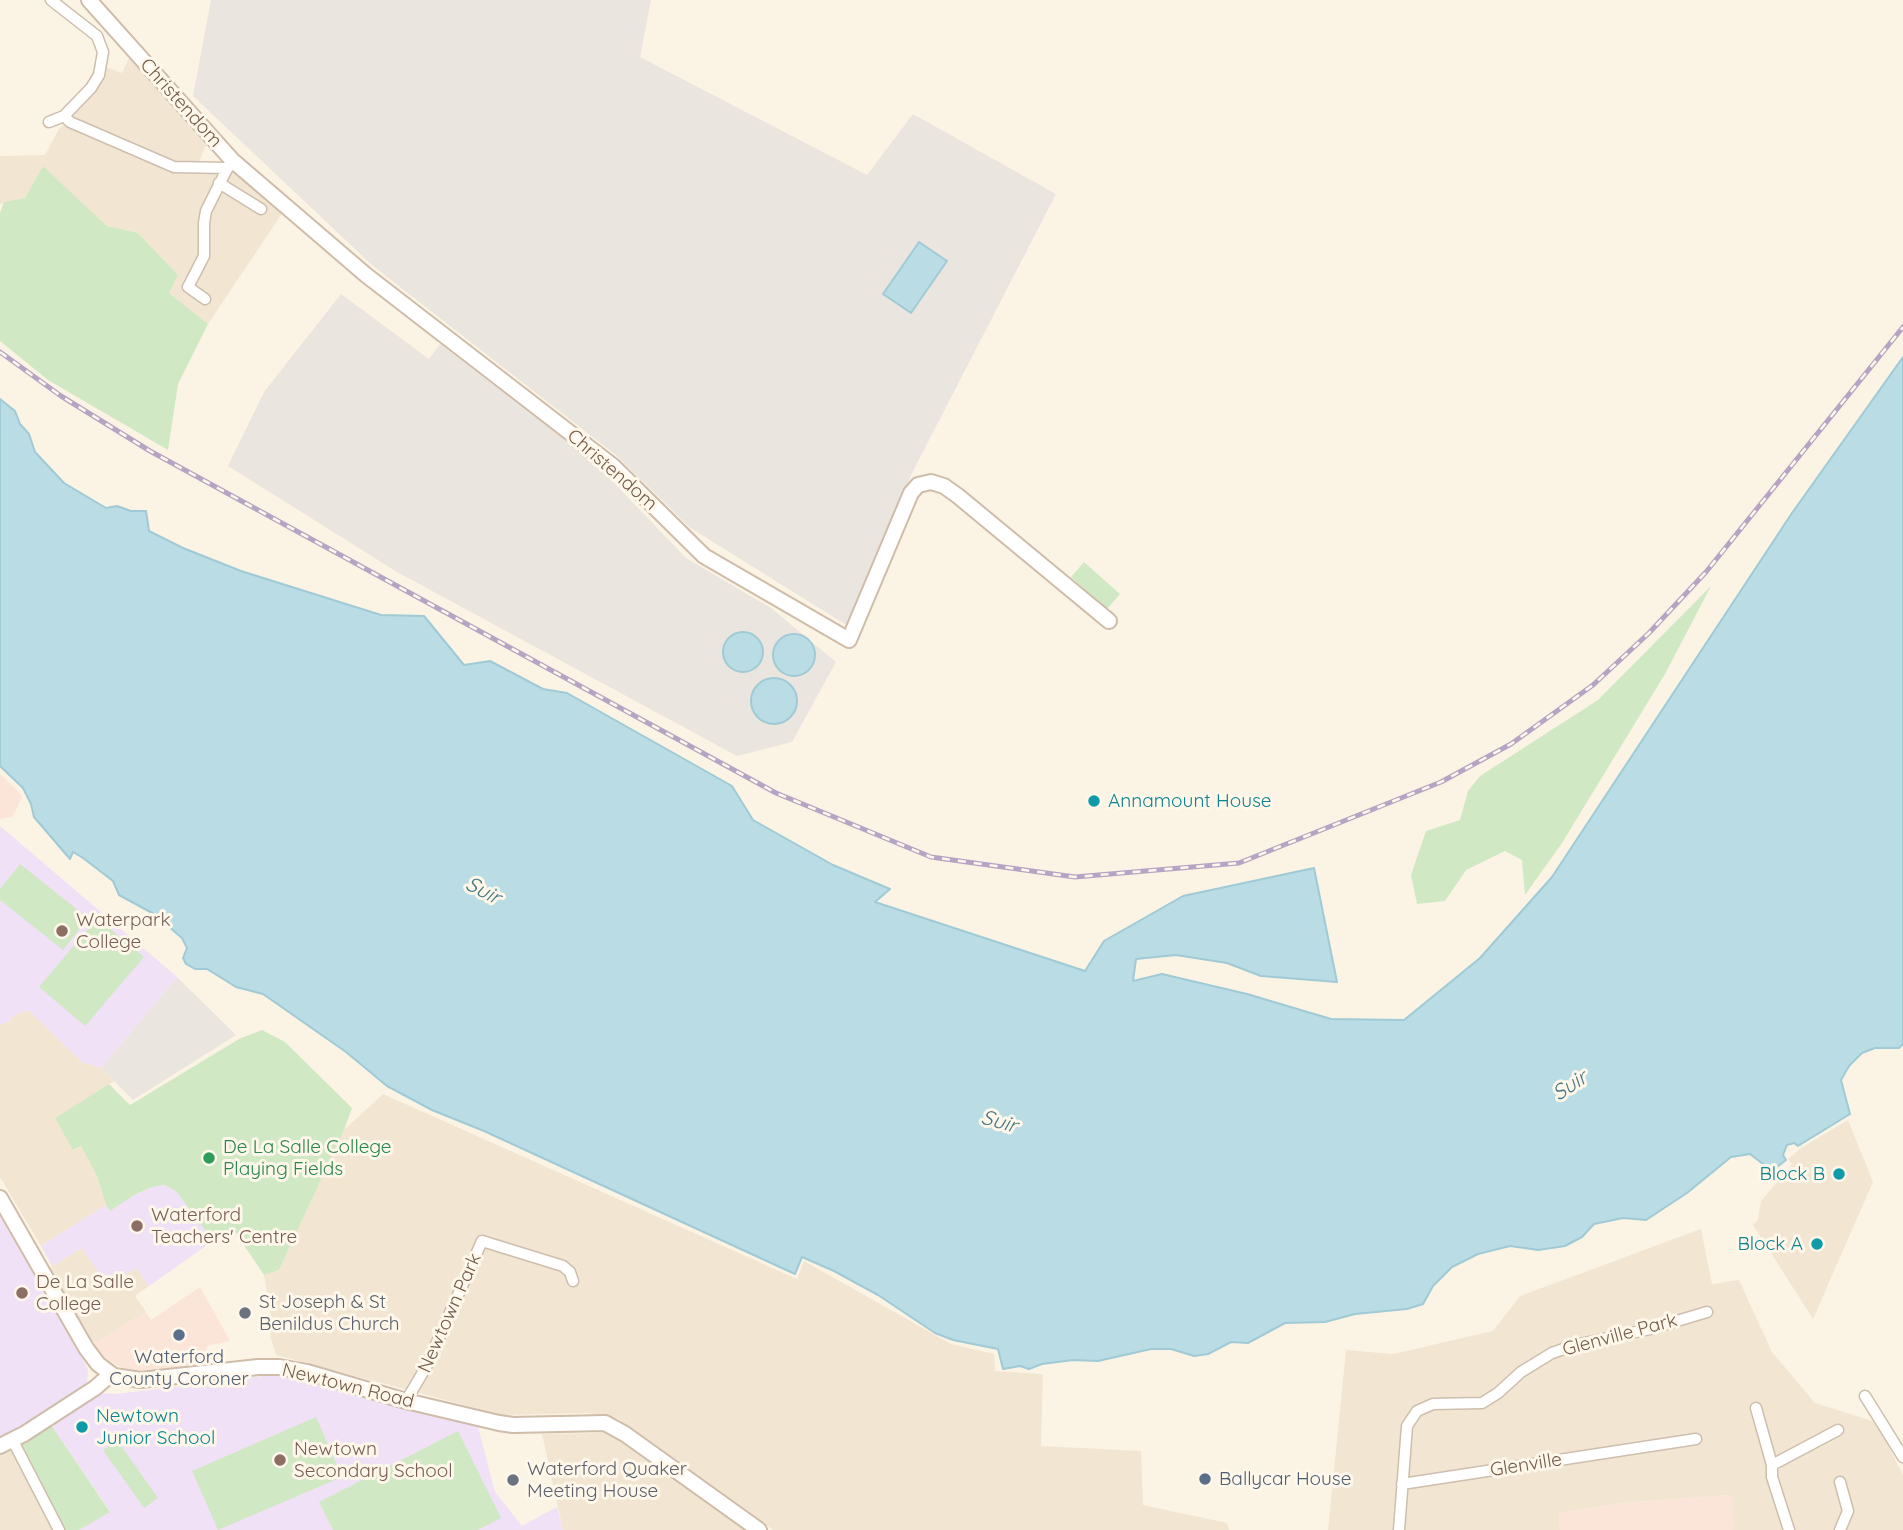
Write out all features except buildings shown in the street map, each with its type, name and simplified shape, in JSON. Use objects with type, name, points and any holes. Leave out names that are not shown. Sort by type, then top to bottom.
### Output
[{"type":"street","points":[[48,122],[64,116],[91,88],[99,75],[103,52],[97,36],[51,0]]},
{"type":"street","name":"Christendom","points":[[89,0],[230,164],[366,275],[613,466],[704,556],[849,640],[911,493],[918,485],[931,482],[944,485],[1109,621]]},
{"type":"street","points":[[64,116],[70,122],[174,167],[230,164]]},
{"type":"street","points":[[205,299],[188,287],[204,256],[206,211],[230,164]]},
{"type":"street","points":[[219,183],[261,209]]},
{"type":"street","points":[[0,1198],[86,1348],[94,1360],[111,1374],[95,1388],[6,1443],[59,1530]]},
{"type":"street","name":"Newtown Park","points":[[406,1401],[426,1367],[482,1241],[563,1266],[570,1272],[573,1281]]},
{"type":"street","name":"Glenville Park","points":[[1402,1484],[1407,1426],[1417,1411],[1433,1404],[1482,1403],[1552,1353],[1707,1312]]},
{"type":"street","name":"Newtown Road","points":[[111,1374],[122,1379],[138,1380],[244,1368],[279,1367],[506,1424],[610,1424],[760,1530]]},
{"type":"street","points":[[1866,1396],[1903,1458]]},
{"type":"street","points":[[1756,1408],[1772,1465],[1772,1477],[1789,1530]]},
{"type":"street","points":[[1772,1465],[1838,1430]]},
{"type":"street","name":"Glenville","points":[[1402,1484],[1696,1439]]},
{"type":"street","points":[[1840,1482],[1848,1511],[1840,1530]]},
{"type":"street","points":[[1399,1530],[1402,1484]]},
{"type":"shaded area","points":[[211,0],[651,0],[640,57],[867,175],[913,114],[1056,194],[912,473],[848,626],[689,527],[617,456],[373,266],[193,96]]},
{"type":"shaded area","points":[[131,54],[208,140],[195,172],[234,170],[283,212],[208,324],[169,293],[178,275],[138,233],[107,226],[43,166],[25,198],[0,204],[0,156],[45,155],[59,129],[84,103],[105,67],[122,73]]},
{"type":"shaded area","points":[[341,294],[429,359],[440,344],[594,462],[686,558],[771,608],[836,662],[792,742],[737,756],[397,572],[228,466],[264,392]]},
{"type":"shaded area","points":[[0,774],[22,798],[12,817],[0,819]]},
{"type":"shaded area","name":"Waterpark College","points":[[0,826],[177,977],[101,1068],[82,1062],[28,1010],[0,1025]]},
{"type":"shaded area","points":[[177,977],[236,1035],[133,1100],[101,1068]]},
{"type":"shaded area","points":[[28,1010],[82,1062],[101,1068],[114,1081],[55,1118],[74,1150],[81,1146],[97,1176],[106,1205],[41,1246],[0,1177],[0,1025]]},
{"type":"shaded area","points":[[383,1094],[797,1279],[804,1261],[951,1344],[994,1354],[995,1371],[1043,1374],[1041,1446],[1141,1451],[1143,1505],[1227,1523],[1229,1530],[773,1530],[618,1419],[588,1413],[502,1415],[276,1355],[270,1335],[273,1328],[264,1275],[279,1270],[344,1130]]},
{"type":"shaded area","points":[[1848,1120],[1873,1182],[1813,1319],[1753,1225],[1758,1219],[1761,1201],[1792,1164],[1788,1159],[1801,1148]]},
{"type":"shaded area","name":"Waterford Teachers' Centre","points":[[163,1185],[176,1191],[213,1241],[149,1286],[136,1268],[107,1286],[82,1248],[52,1266],[41,1246],[106,1205],[110,1211],[136,1194]]},
{"type":"shaded area","name":"De La Salle College","points":[[0,1216],[88,1369],[87,1385],[56,1409],[0,1440]]},
{"type":"shaded area","points":[[1701,1229],[1712,1284],[1739,1280],[1772,1352],[1815,1403],[1876,1422],[1903,1475],[1903,1530],[1734,1530],[1731,1495],[1622,1503],[1559,1513],[1560,1530],[1328,1530],[1346,1350],[1393,1354],[1493,1331],[1520,1296]]},
{"type":"shaded area","points":[[82,1248],[136,1267],[149,1286],[135,1296],[146,1312],[93,1344],[49,1268]]},
{"type":"shaded area","points":[[200,1287],[230,1341],[207,1346],[204,1364],[139,1373],[118,1366],[101,1355],[93,1344],[146,1312],[151,1320]]},
{"type":"shaded area","name":"Newtown Secondary School","points":[[280,1374],[478,1427],[495,1492],[522,1526],[557,1507],[563,1530],[79,1530],[110,1511],[49,1422],[95,1393],[116,1394]]},
{"type":"shaded area","points":[[604,1433],[625,1444],[745,1530],[563,1530],[542,1434]]},
{"type":"shaded area","points":[[12,1450],[52,1530],[0,1530],[0,1453]]},
{"type":"shaded area","points":[[1732,1495],[1734,1530],[1560,1530],[1559,1513],[1622,1503]]},
{"type":"green space","points":[[43,166],[107,226],[138,233],[178,275],[169,293],[208,324],[178,384],[168,450],[48,380],[0,341],[0,213],[4,202],[25,198]]},
{"type":"green space","points":[[1084,562],[1120,594],[1107,609],[1071,577]]},
{"type":"green space","points":[[1711,586],[1665,674],[1562,843],[1525,895],[1522,860],[1505,851],[1466,870],[1445,901],[1417,904],[1411,875],[1426,831],[1460,820],[1468,791],[1480,776],[1598,700]]},
{"type":"green space","points":[[20,864],[88,918],[63,950],[0,900],[0,889]]},
{"type":"green space","points":[[97,918],[144,957],[85,1026],[39,987]]},
{"type":"green space","name":"De La Salle College Playing Fields","points":[[262,1030],[285,1042],[352,1108],[279,1270],[264,1275],[233,1229],[213,1241],[176,1191],[164,1185],[136,1194],[110,1211],[97,1176],[81,1146],[73,1150],[55,1118],[109,1084],[130,1105],[239,1039]]},
{"type":"green space","points":[[316,1417],[342,1477],[218,1530],[192,1471]]},
{"type":"green space","points":[[49,1422],[110,1512],[79,1530],[63,1530],[19,1441]]},
{"type":"green space","points":[[458,1431],[501,1518],[478,1530],[333,1530],[319,1502]]},
{"type":"green space","points":[[117,1440],[158,1498],[144,1508],[103,1450]]},
{"type":"water","points":[[919,242],[947,261],[911,313],[883,294]]},
{"type":"water","name":"Suir","points":[[1903,357],[1903,1044],[1899,1048],[1875,1048],[1862,1053],[1849,1066],[1841,1080],[1850,1114],[1798,1146],[1794,1143],[1787,1145],[1783,1155],[1786,1160],[1772,1171],[1750,1154],[1731,1157],[1687,1193],[1646,1220],[1623,1218],[1594,1224],[1582,1237],[1565,1246],[1538,1250],[1510,1246],[1478,1254],[1452,1267],[1433,1286],[1423,1304],[1407,1309],[1355,1314],[1325,1322],[1285,1323],[1248,1343],[1231,1342],[1208,1354],[1194,1356],[1171,1349],[1151,1349],[1098,1361],[1073,1360],[1042,1364],[1029,1369],[1020,1366],[1003,1369],[998,1349],[953,1340],[935,1333],[878,1295],[834,1271],[802,1257],[795,1274],[484,1131],[432,1110],[387,1086],[346,1052],[263,994],[236,987],[207,969],[195,969],[186,964],[183,958],[187,948],[182,938],[154,914],[119,895],[113,881],[83,858],[73,852],[70,859],[34,817],[23,788],[0,766],[0,399],[15,411],[20,424],[29,434],[35,452],[64,483],[106,508],[117,506],[131,511],[146,511],[149,531],[241,571],[381,615],[424,616],[464,665],[490,661],[543,689],[567,693],[732,786],[753,820],[833,865],[890,889],[875,902],[1085,971],[1104,941],[1183,896],[1314,868],[1337,982],[1261,976],[1227,963],[1176,955],[1136,959],[1133,981],[1162,974],[1247,994],[1331,1019],[1404,1020],[1480,958],[1552,877],[1792,513]]},
{"type":"water","points":[[743,632],[751,633],[757,638],[762,644],[762,660],[757,666],[751,671],[743,672],[735,671],[729,666],[724,660],[723,652],[724,644],[729,638],[735,633]]},
{"type":"water","points":[[794,634],[809,640],[815,655],[809,670],[794,676],[779,670],[773,655],[779,640]]},
{"type":"water","points":[[774,678],[790,685],[797,701],[790,717],[774,724],[758,717],[751,701],[758,685]]},
{"type":"railway","points":[[0,352],[61,396],[150,451],[776,793],[931,857],[1075,877],[1239,863],[1441,782],[1511,744],[1593,685],[1649,633],[1706,572],[1903,327]]},
{"type":"place","name":"Annamount House","points":[[1094,801]]},
{"type":"place","name":"Waterpark College","points":[[62,931]]},
{"type":"place","name":"De La Salle College Playing Fields","points":[[209,1158]]},
{"type":"place","name":"Block B","points":[[1839,1174]]},
{"type":"place","name":"Waterford Teachers' Centre","points":[[137,1226]]},
{"type":"place","name":"Block A","points":[[1817,1244]]},
{"type":"place","name":"De La Salle College","points":[[22,1293]]},
{"type":"place","name":"St Joseph & St Benildus Church","points":[[245,1313]]},
{"type":"place","name":"Waterford County Coroner","points":[[179,1335]]},
{"type":"place","name":"Newtown Junior School","points":[[82,1427]]},
{"type":"place","name":"Newtown Secondary School","points":[[280,1460]]},
{"type":"place","name":"Ballycar House","points":[[1205,1479]]},
{"type":"place","name":"Waterford Quaker Meeting House","points":[[513,1480]]}]
